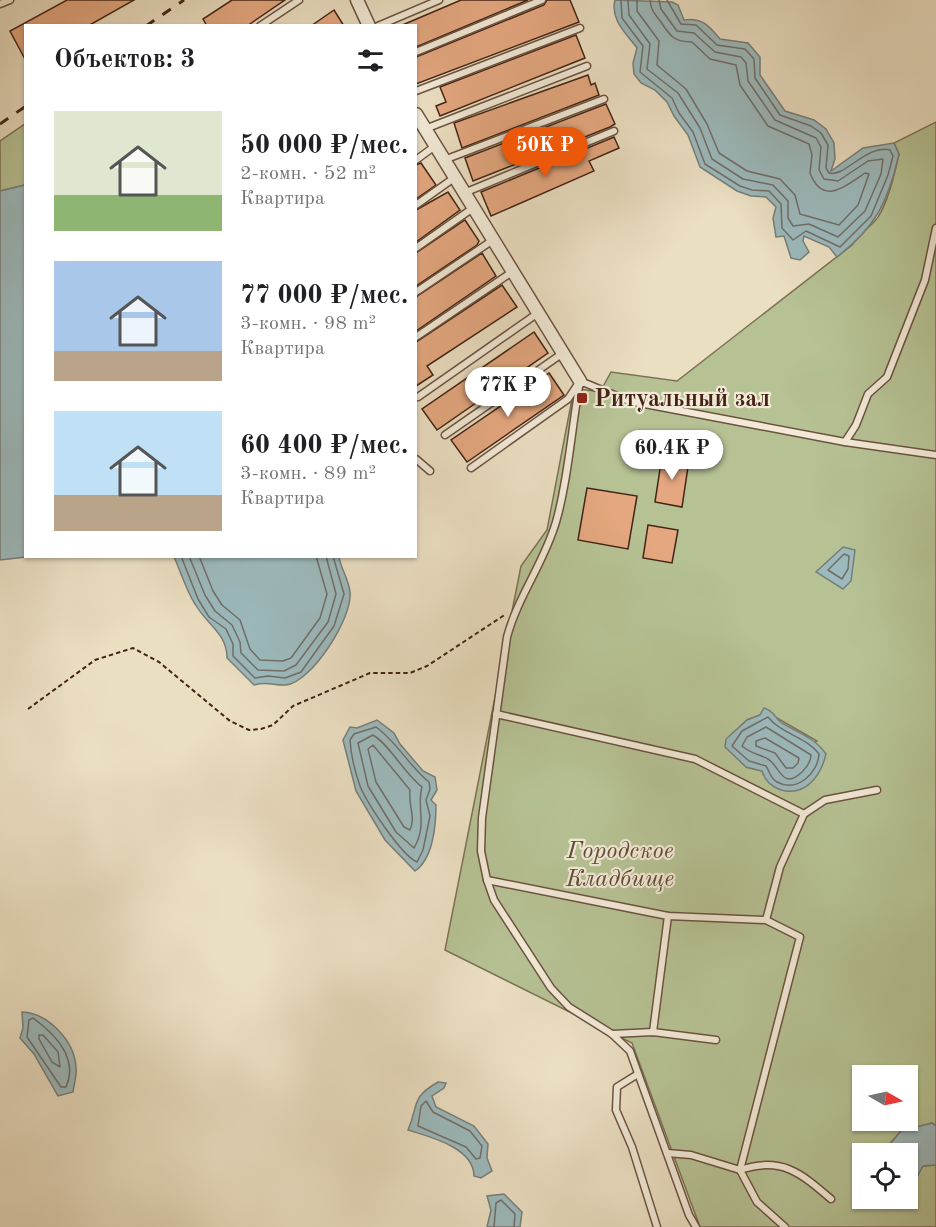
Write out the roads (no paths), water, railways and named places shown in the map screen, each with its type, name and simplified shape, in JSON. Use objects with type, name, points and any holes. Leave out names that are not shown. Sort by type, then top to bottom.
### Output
[{"type":"street","points":[[357,0],[369,24]]},
{"type":"street","points":[[417,118],[580,381]]},
{"type":"lane","points":[[0,4],[10,0]]},
{"type":"lane","points":[[263,24],[299,0]]},
{"type":"lane","points":[[369,24],[439,0]]},
{"type":"lane","points":[[417,52],[542,0]]},
{"type":"lane","points":[[417,91],[580,28]]},
{"type":"lane","points":[[424,129],[587,66]]},
{"type":"lane","points":[[444,161],[604,99]]},
{"type":"lane","points":[[464,193],[614,131]]},
{"type":"lane","points":[[417,159],[435,146]]},
{"type":"lane","points":[[417,204],[454,178]]},
{"type":"lane","points":[[417,247],[473,208]]},
{"type":"lane","points":[[845,442],[856,425],[868,394],[886,377],[925,280],[936,228]]},
{"type":"lane","points":[[417,291],[493,240]]},
{"type":"lane","points":[[417,336],[513,272]]},
{"type":"lane","points":[[418,397],[538,313]]},
{"type":"lane","points":[[445,435],[563,353]]},
{"type":"lane","points":[[580,381],[629,401],[845,442],[936,455]]},
{"type":"lane","points":[[471,468],[568,399],[580,381]]},
{"type":"lane","points":[[580,381],[556,521],[541,561],[514,610],[507,636],[482,818],[481,851],[494,900],[551,988],[568,1007],[612,1034],[630,1051],[696,1227]]},
{"type":"lane","points":[[417,460],[430,471]]},
{"type":"lane","points":[[496,714],[695,759],[804,814]]},
{"type":"lane","points":[[766,920],[780,867],[804,814],[825,800],[877,790]]},
{"type":"lane","points":[[487,880],[668,916],[766,920],[800,937],[740,1170],[758,1202],[785,1227]]},
{"type":"lane","points":[[653,1032],[668,916]]},
{"type":"lane","points":[[612,1034],[653,1032],[716,1040]]},
{"type":"lane","points":[[638,1074],[617,1087],[616,1110],[632,1147],[657,1227]]},
{"type":"lane","points":[[667,1153],[691,1155],[740,1170],[760,1163],[800,1172],[831,1199]]},
{"type":"water","points":[[615,0],[672,2],[678,5],[684,20],[700,21],[709,26],[720,39],[748,43],[760,57],[760,75],[785,111],[814,120],[826,129],[834,143],[835,159],[831,171],[863,148],[894,143],[899,154],[890,186],[879,212],[862,235],[837,257],[829,247],[804,236],[803,241],[809,252],[800,260],[791,258],[784,236],[776,237],[773,218],[776,207],[766,197],[751,196],[737,191],[700,167],[688,135],[667,102],[655,90],[641,83],[634,74],[633,63],[637,48],[617,20]]},
{"type":"water","points":[[24,185],[24,557],[0,560],[0,191]]},
{"type":"water","points":[[843,547],[855,550],[851,581],[843,589],[816,572]]},
{"type":"water","points":[[174,558],[339,558],[350,592],[345,617],[338,632],[329,647],[307,673],[286,685],[264,683],[254,685],[227,658],[220,635],[200,611],[186,587]]},
{"type":"water","points":[[764,708],[771,711],[782,723],[812,740],[826,754],[816,776],[805,787],[790,791],[774,787],[767,781],[762,771],[746,767],[725,747],[726,739],[747,720],[760,715]]},
{"type":"water","points":[[377,720],[394,733],[400,744],[423,771],[435,777],[437,790],[431,800],[436,805],[432,841],[426,858],[415,871],[385,840],[356,791],[343,740],[350,727],[357,728]]},
{"type":"water","points":[[22,1012],[41,1017],[50,1023],[71,1048],[76,1068],[73,1092],[58,1096],[34,1054],[20,1038],[23,1028]]},
{"type":"water","points":[[438,1082],[446,1083],[444,1088],[432,1096],[436,1107],[474,1126],[488,1144],[487,1158],[492,1171],[481,1178],[474,1176],[467,1158],[450,1145],[408,1130],[419,1098]]},
{"type":"water","points":[[932,1123],[936,1126],[936,1165],[923,1166],[918,1175],[918,1143],[891,1143],[901,1131],[918,1131],[918,1127]]},
{"type":"water","points":[[504,1194],[522,1212],[520,1227],[487,1227],[491,1210],[487,1196]]},
{"type":"railway","points":[[149,24],[184,0]]},
{"type":"railway","points":[[0,124],[24,107]]},
{"type":"place","name":"Ритуальный зал","points":[[582,398]]},
{"type":"park label","name":"Городское Кладбище","points":[[620,864]]}]
